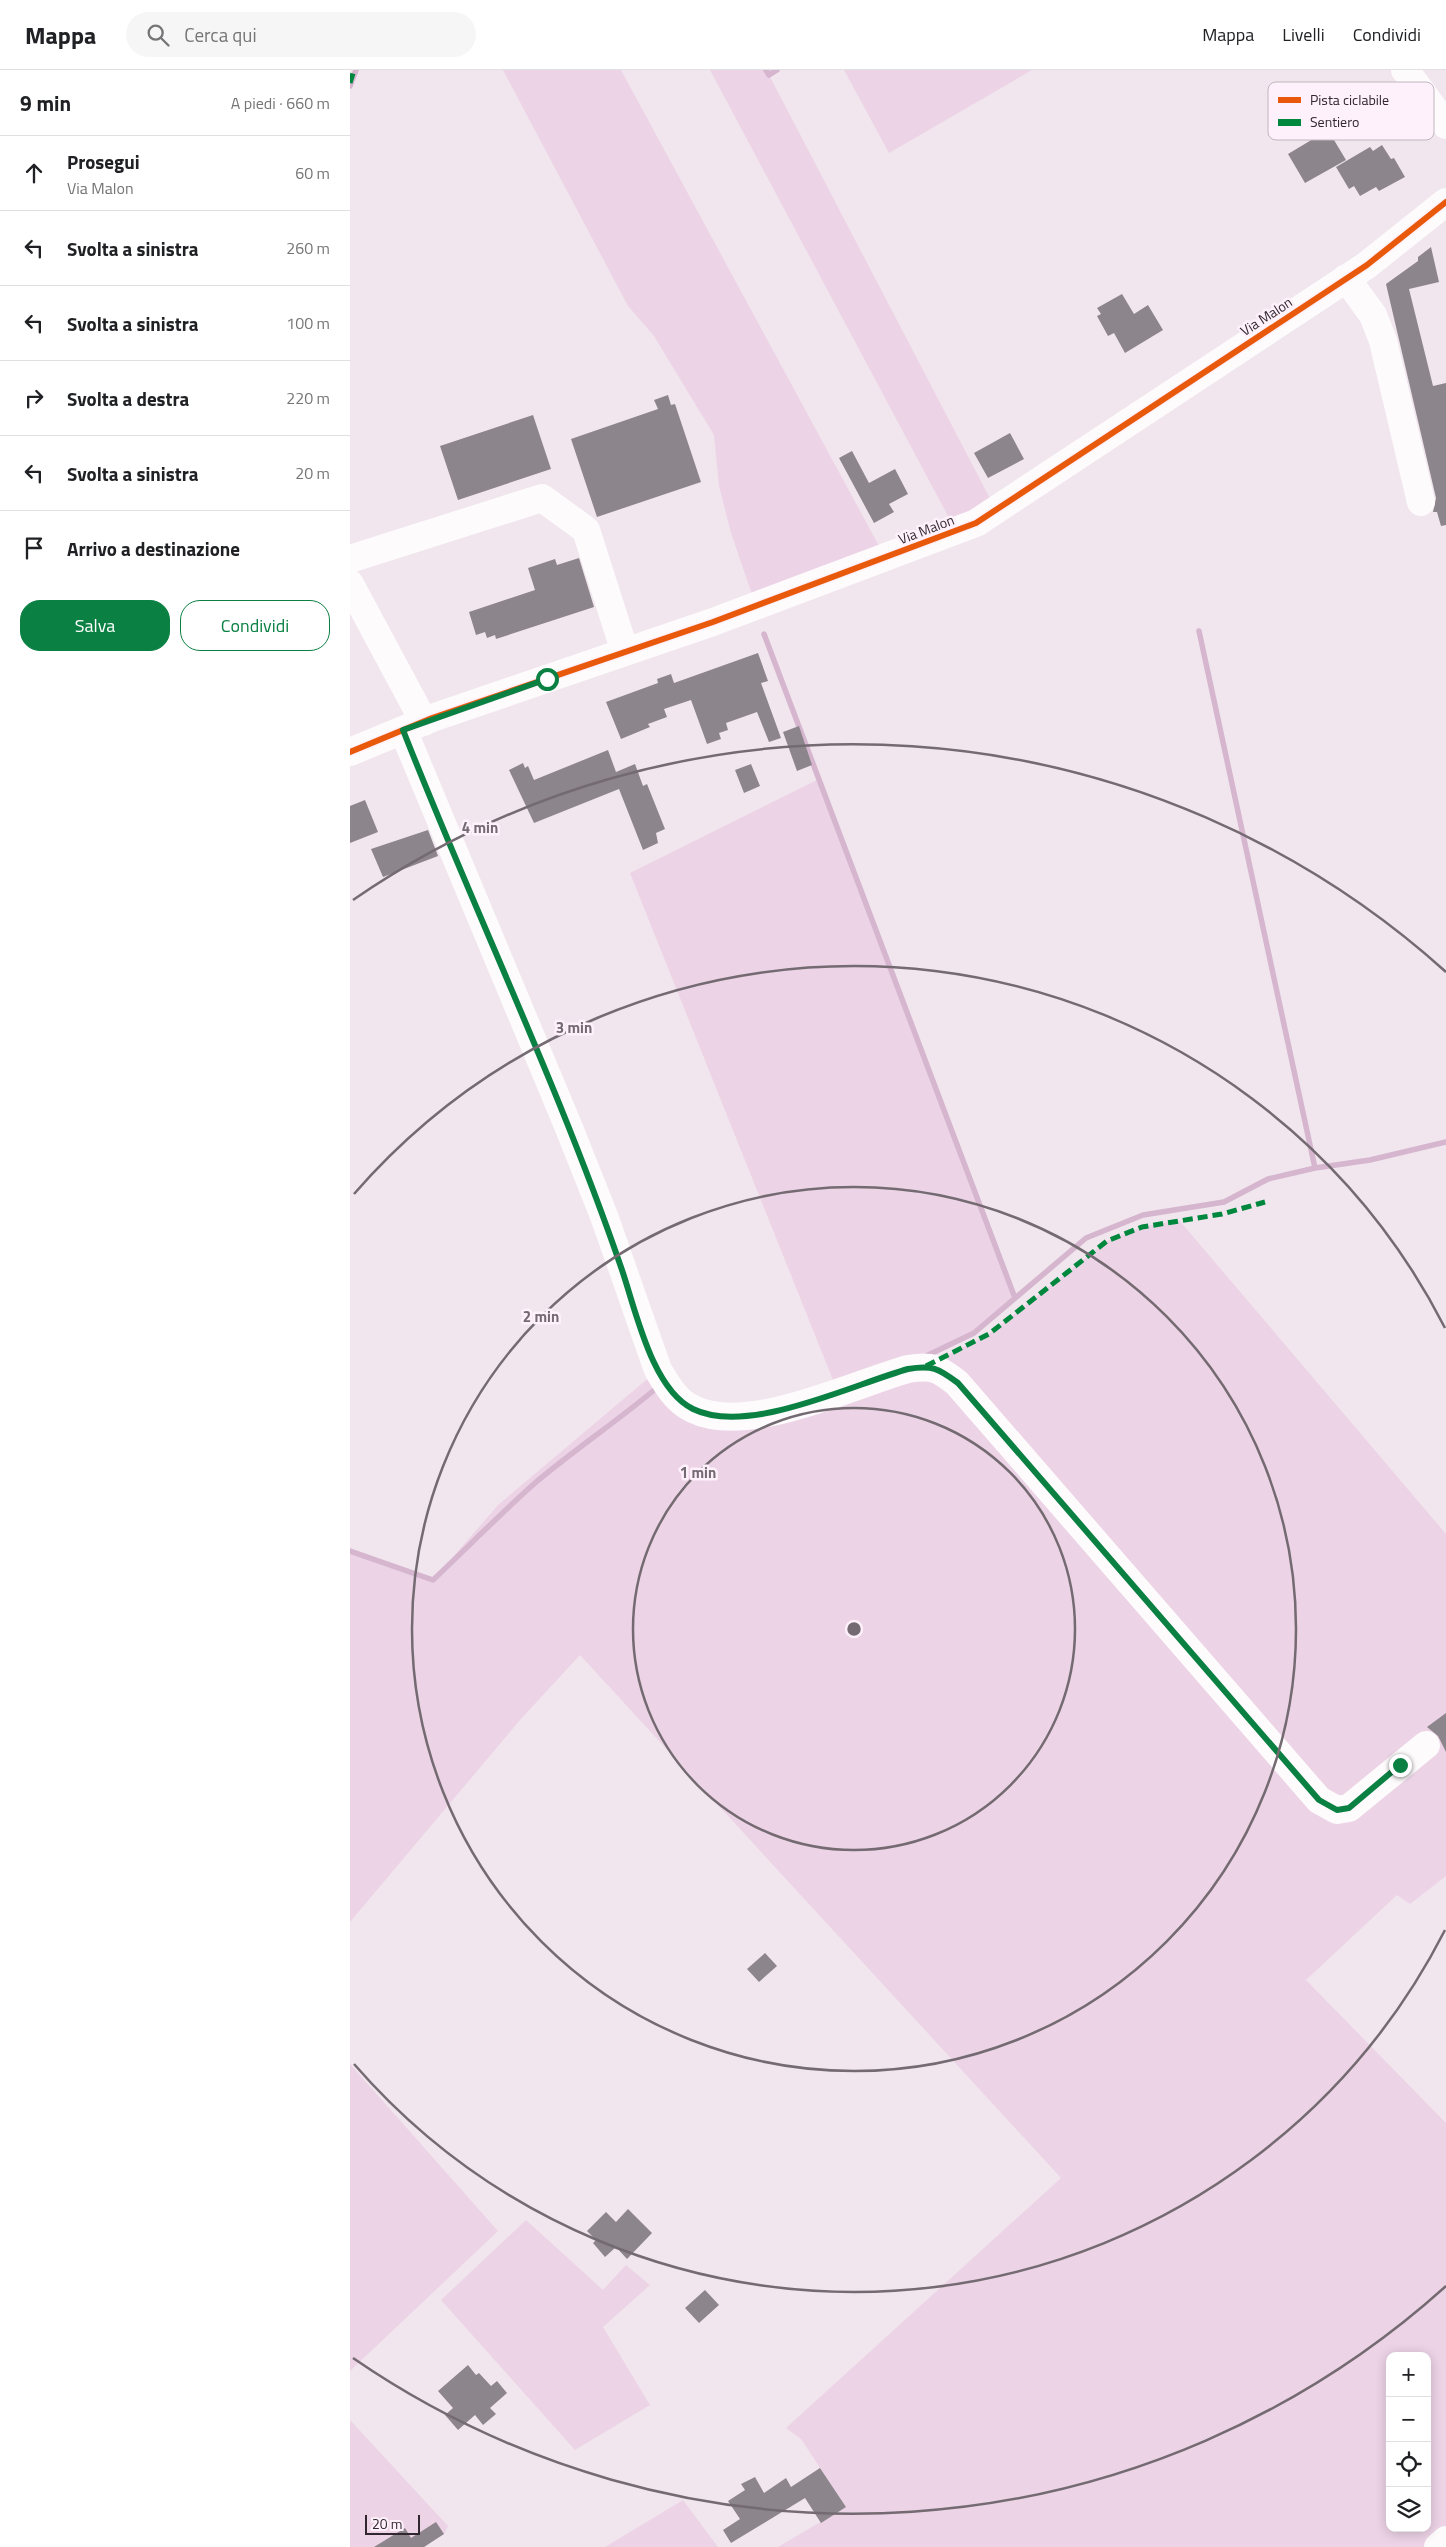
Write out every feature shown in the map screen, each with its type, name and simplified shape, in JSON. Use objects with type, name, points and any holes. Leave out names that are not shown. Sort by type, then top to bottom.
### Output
[{"type":"street","points":[[1405,70],[1414,82]]},
{"type":"street","points":[[1434,109],[1446,125]]},
{"type":"street","name":"Via Malon","points":[[350,752],[413,726],[713,622],[976,523],[1374,260],[1446,202]]},
{"type":"street","points":[[1346,278],[1373,316],[1383,340],[1421,502]]},
{"type":"street","points":[[350,559],[542,498],[586,530],[625,652]]},
{"type":"street","points":[[350,584],[413,726],[604,1216],[664,1380],[692,1409],[710,1416],[737,1418],[769,1413],[908,1369],[926,1366],[941,1370],[958,1383],[1319,1800],[1337,1810],[1349,1808],[1426,1744]]},
{"type":"street","points":[[1438,2547],[1446,2540]]},
{"type":"shaded area","points":[[503,70],[621,70],[885,557],[756,606],[731,533],[719,486],[714,435],[654,336],[628,306]]},
{"type":"shaded area","points":[[710,70],[777,70],[769,75],[996,510],[956,531]]},
{"type":"shaded area","points":[[844,70],[1032,70],[889,153]]},
{"type":"shaded area","points":[[819,779],[1015,1298],[974,1333],[918,1360],[833,1380],[630,873]]},
{"type":"shaded area","points":[[1179,1220],[1446,1534],[1446,1876],[1410,1904],[1397,1895],[1306,1980],[1446,2123],[1446,2541],[1439,2547],[778,2547],[846,2507],[801,2439],[786,2428],[1061,2178],[580,1655],[520,1720],[350,1922],[350,1548],[433,1580],[498,1505],[658,1370],[711,1426],[926,1366],[989,1334],[1107,1241],[1142,1227]]},
{"type":"shaded area","points":[[350,2064],[498,2231],[350,2371]]},
{"type":"shaded area","points":[[526,2220],[603,2290],[626,2265],[650,2285],[603,2327],[650,2405],[575,2450],[441,2300]]},
{"type":"shaded area","points":[[350,2420],[448,2526],[444,2534],[424,2547],[350,2547]]},
{"type":"shaded area","points":[[683,2500],[718,2547],[605,2547]]},
{"type":"building","points":[[1311,140],[1334,140],[1346,160],[1305,183],[1288,154]]},
{"type":"building","points":[[1382,145],[1391,159],[1394,158],[1405,177],[1379,191],[1376,187],[1360,196],[1354,186],[1349,189],[1336,167],[1370,147],[1373,151]]},
{"type":"building","points":[[1431,247],[1439,282],[1409,289],[1433,386],[1446,383],[1446,525],[1441,526],[1437,512],[1433,512],[1436,498],[1386,284],[1418,261],[1418,257]]},
{"type":"building","points":[[1122,294],[1134,314],[1148,305],[1163,330],[1125,353],[1114,333],[1108,336],[1097,316],[1101,314],[1097,308]]},
{"type":"building","points":[[668,395],[671,405],[675,404],[701,482],[597,517],[571,439],[658,409],[654,400]]},
{"type":"building","points":[[533,415],[551,469],[458,500],[440,446]]},
{"type":"building","points":[[1010,433],[1024,459],[988,478],[974,453]]},
{"type":"building","points":[[852,451],[869,483],[895,469],[908,494],[889,504],[894,512],[874,523],[839,458]]},
{"type":"building","points":[[579,558],[594,607],[496,639],[495,635],[487,638],[485,632],[476,635],[469,612],[535,590],[528,568],[555,559],[557,565]]},
{"type":"building","points":[[758,653],[768,681],[761,683],[781,738],[769,742],[757,712],[726,723],[728,730],[719,733],[721,739],[707,744],[691,700],[664,709],[667,717],[648,724],[650,727],[621,739],[606,702],[658,683],[657,679],[671,674],[674,683]]},
{"type":"building","points":[[799,726],[812,765],[797,771],[783,732]]},
{"type":"building","points":[[608,750],[616,772],[635,764],[643,786],[647,784],[665,829],[656,833],[658,843],[643,850],[619,789],[534,823],[509,770],[523,763],[525,768],[528,766],[534,780]]},
{"type":"building","points":[[751,764],[760,786],[744,793],[735,770]]},
{"type":"building","points":[[365,800],[378,832],[350,843],[350,806]]},
{"type":"building","points":[[428,830],[438,856],[383,877],[371,849]]},
{"type":"building","points":[[1446,1713],[1446,1752],[1438,1736],[1427,1727]]},
{"type":"building","points":[[765,1953],[777,1966],[759,1982],[747,1969]]},
{"type":"building","points":[[628,2209],[652,2233],[627,2259],[616,2247],[605,2257],[593,2243],[596,2240],[587,2231],[606,2212],[616,2222]]},
{"type":"building","points":[[705,2290],[719,2305],[699,2323],[685,2308]]},
{"type":"building","points":[[468,2365],[476,2375],[479,2373],[491,2386],[497,2381],[507,2393],[490,2408],[496,2414],[483,2425],[475,2415],[458,2430],[445,2415],[453,2408],[438,2391]]},
{"type":"building","points":[[820,2468],[846,2507],[821,2523],[805,2498],[731,2543],[723,2530],[740,2519],[728,2501],[745,2490],[741,2484],[755,2477],[764,2493],[786,2478],[791,2487]]},
{"type":"building","points":[[436,2522],[444,2534],[424,2547],[374,2547],[405,2528],[411,2538]]},
{"type":"waterway","points":[[350,86],[356,70]]},
{"type":"waterway","points":[[766,70],[769,75],[777,70]]},
{"type":"waterway","points":[[1199,631],[1315,1168]]},
{"type":"waterway","points":[[764,634],[1015,1298]]},
{"type":"waterway","points":[[924,1357],[974,1333],[1086,1238],[1143,1215],[1224,1202],[1268,1179],[1315,1168],[1370,1160],[1446,1142]]},
{"type":"waterway","points":[[350,1551],[433,1580],[535,1483],[659,1386]]},
{"type":"marked path","points":[[350,83],[354,70]]},
{"type":"marked path","points":[[926,1366],[989,1334],[1107,1241],[1142,1227],[1222,1214],[1265,1202]]},
{"type":"cycle path","points":[[350,752],[432,718],[713,622],[976,523],[1367,265],[1446,202]]},
{"type":"route","points":[[547,679],[432,718],[403,730],[569,1128],[604,1216],[647,1342],[658,1370],[671,1391],[692,1409],[710,1416],[737,1418],[769,1413],[908,1369],[926,1366],[941,1370],[958,1383],[1319,1800],[1328,1807],[1337,1810],[1349,1808],[1400,1765]]}]
